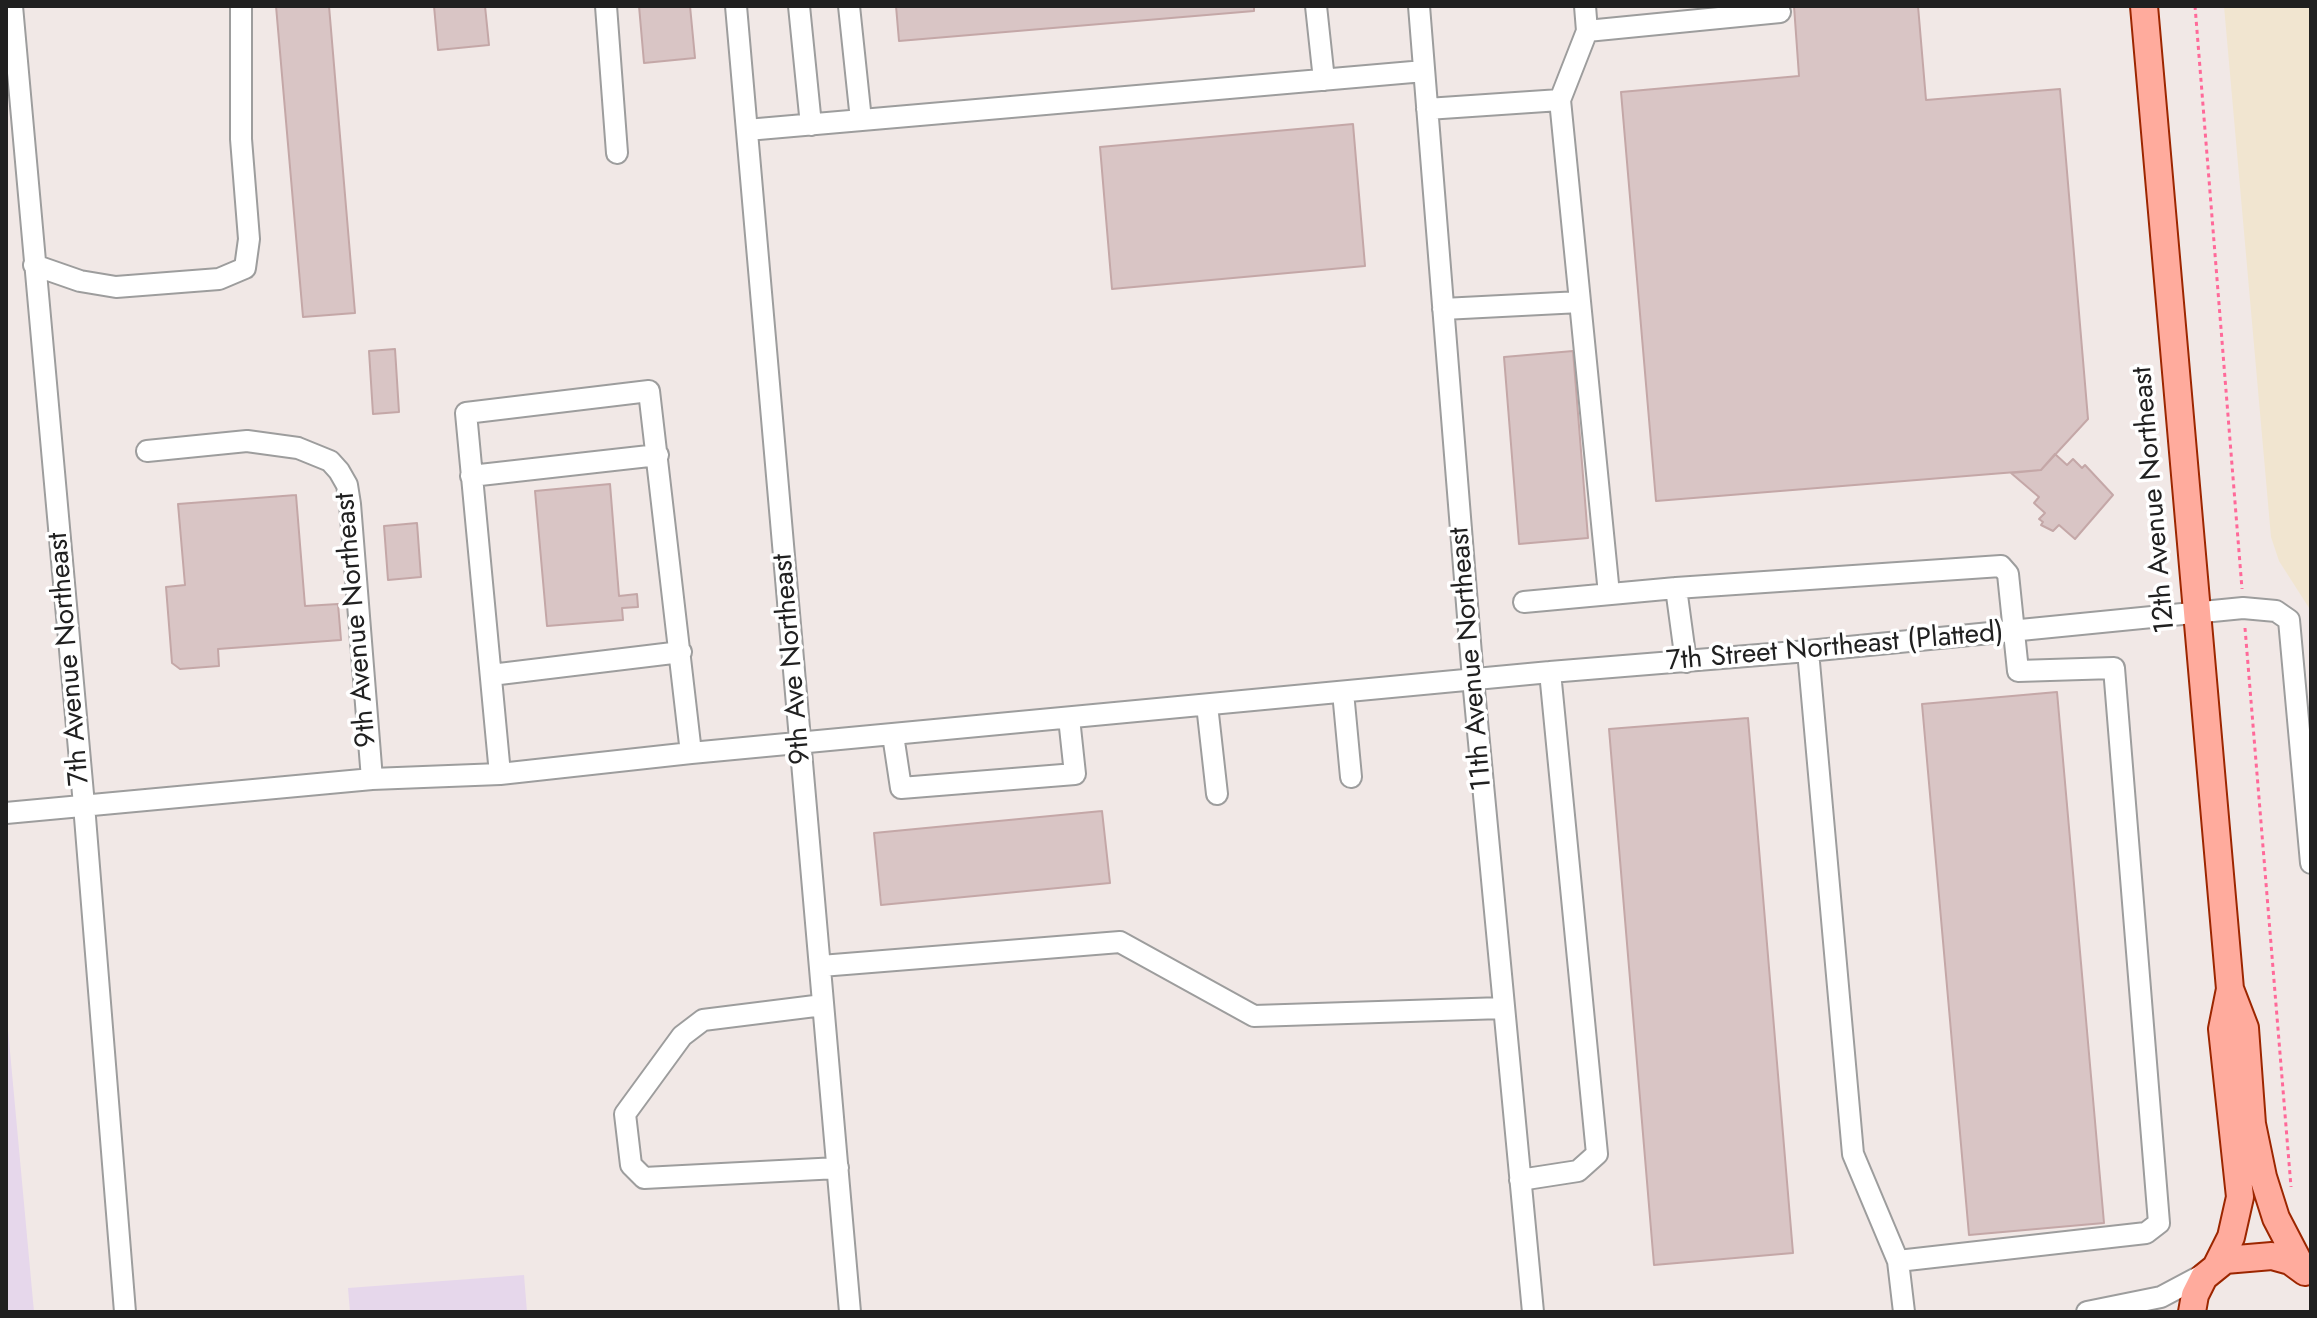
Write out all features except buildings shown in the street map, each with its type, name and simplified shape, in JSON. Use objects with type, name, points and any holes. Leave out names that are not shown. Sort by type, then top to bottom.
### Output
[{"type":"main road","name":"12th Avenue Northeast","points":[[2144,6],[2230,989],[2245,1028],[2252,1124],[2263,1177],[2282,1232],[2308,1277]]},
{"type":"main road","name":"12th Avenue Northeast","points":[[2192,1312],[2195,1295],[2231,1237],[2240,1197],[2222,1029],[2230,989]]},
{"type":"main road","points":[[2212,1268],[2234,1258],[2262,1255],[2290,1261],[2308,1277]]},
{"type":"street","name":"7th Avenue Northeast","points":[[12,6],[84,805],[125,1312]]},
{"type":"street","points":[[34,265],[80,281],[116,287],[219,279],[245,268],[249,239],[241,139],[241,6]]},
{"type":"street","points":[[606,6],[617,153]]},
{"type":"street","name":"9th Ave Northeast","points":[[736,6],[850,1312]]},
{"type":"street","points":[[799,6],[811,125]]},
{"type":"street","points":[[849,6],[861,120]]},
{"type":"street","points":[[1316,6],[1324,80]]},
{"type":"street","name":"11th Avenue Northeast","points":[[1419,6],[1473,679],[1533,1312]]},
{"type":"street","points":[[1585,6],[1587,31],[1560,100],[1609,594]]},
{"type":"street","points":[[1587,31],[1780,12]]},
{"type":"street","points":[[747,130],[1424,71]]},
{"type":"street","points":[[1427,109],[1560,100]]},
{"type":"street","points":[[1443,309],[1580,302]]},
{"type":"street","points":[[500,774],[466,413],[649,391],[691,753]]},
{"type":"street","name":"9th Avenue Northeast","points":[[147,451],[247,441],[269,443],[315,453],[339,471],[347,485],[350,504],[372,779]]},
{"type":"street","points":[[471,476],[658,455]]},
{"type":"street","points":[[1524,602],[1676,588],[2001,566],[2008,574],[2011,631],[2018,671],[2114,668],[2159,1223],[2146,1233],[1898,1261]]},
{"type":"street","points":[[1676,588],[1686,662]]},
{"type":"street","name":"7th Street Northeast (Platted)","points":[[6,813],[372,779],[500,774],[691,753],[2198,615],[2243,608],[2276,611],[2289,620],[2306,759]]},
{"type":"street","points":[[1808,651],[1853,1154],[1898,1261],[1904,1312]]},
{"type":"street","points":[[491,675],[681,652]]},
{"type":"street","points":[[1520,1180],[1578,1171],[1597,1154],[1550,672]]},
{"type":"street","points":[[1343,692],[1351,777]]},
{"type":"street","points":[[1207,705],[1217,794]]},
{"type":"street","points":[[893,735],[901,788],[1075,774],[1069,718]]},
{"type":"street","points":[[2306,759],[2311,863]]},
{"type":"street","points":[[821,966],[1120,942],[1254,1016],[1503,1008]]},
{"type":"street","points":[[823,1005],[703,1020],[682,1036],[625,1114],[631,1165],[644,1178],[838,1168]]},
{"type":"street","points":[[2087,1312],[2161,1297],[2212,1268]]},
{"type":"shaded area","points":[[2224,6],[2311,6],[2311,611],[2279,561],[2271,537]]},
{"type":"shaded area","points":[[6,1008],[34,1312],[6,1312]]},
{"type":"shaded area","points":[[524,1275],[527,1312],[350,1312],[348,1288]]}]
